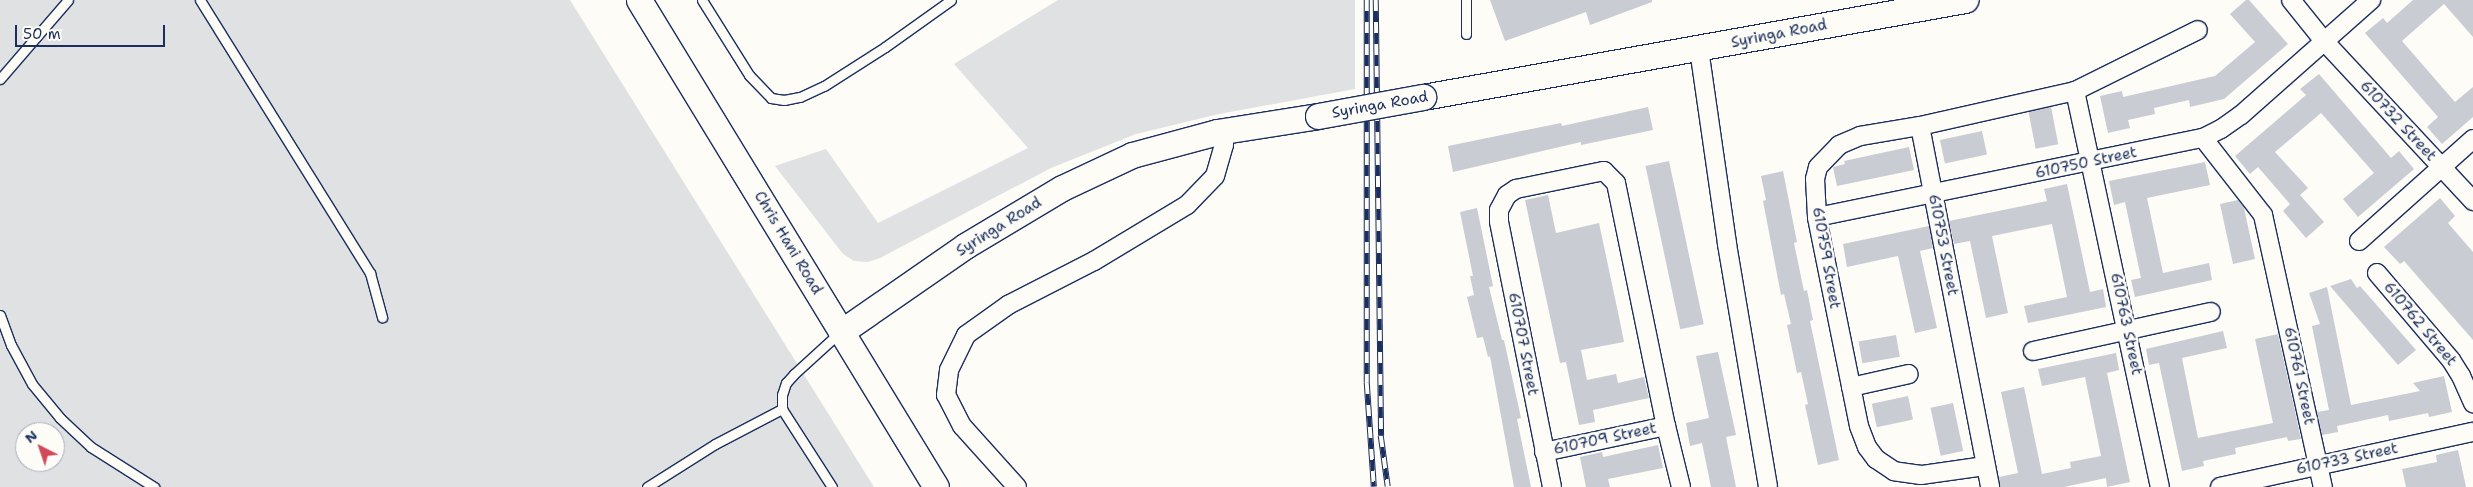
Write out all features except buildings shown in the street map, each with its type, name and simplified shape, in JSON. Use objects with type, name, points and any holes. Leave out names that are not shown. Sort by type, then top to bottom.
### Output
[{"type":"street","name":"Syringa Road","points":[[841,332],[965,246],[1062,188],[1132,155],[1224,131],[1699,49],[1965,0]]},
{"type":"street","name":"610732 Street","points":[[2291,0],[2324,41],[2473,201]]},
{"type":"street","name":"610750 Street","points":[[1817,217],[2203,138],[2222,129],[2241,115],[2371,0]]},
{"type":"street","name":"Chris Hani Road","points":[[639,3],[936,487]]},
{"type":"street","name":"610759 Street","points":[[1985,466],[1921,475],[1894,471],[1876,459],[1867,447],[1859,426],[1817,217],[1815,179],[1818,166],[1839,145],[1860,136],[1920,126],[2075,91],[2198,30]]},
{"type":"street","points":[[1699,49],[1727,244],[1770,485]]},
{"type":"street","name":"610763 Street","points":[[2075,91],[2160,487]]},
{"type":"street","name":"610753 Street","points":[[1920,126],[1990,487]]},
{"type":"street","points":[[1017,487],[962,426],[946,395],[949,370],[966,335],[1008,305],[1094,261],[1187,205],[1215,176],[1224,145],[1224,131]]},
{"type":"street","name":"610761 Street","points":[[2203,138],[2262,215],[2323,487]]},
{"type":"street","points":[[2358,241],[2473,139]]},
{"type":"street","name":"610707 Street","points":[[1552,487],[1499,221],[1501,202],[1516,189],[1596,171],[1604,171],[1615,180],[1666,426]]},
{"type":"street","name":"610762 Street","points":[[2378,273],[2451,360],[2461,376],[2473,404]]},
{"type":"street","points":[[2033,351],[2212,312]]},
{"type":"street","points":[[1851,388],[1909,374]]},
{"type":"street","points":[[1666,426],[1681,487]]},
{"type":"street","name":"610709 Street","points":[[1544,452],[1666,426]]},
{"type":"street","name":"610733 Street","points":[[2220,487],[2473,432]]},
{"type":"lane","points":[[0,79],[68,0]]},
{"type":"lane","points":[[200,0],[370,273],[382,317]]},
{"type":"lane","points":[[702,0],[749,75],[771,98],[784,100],[800,97],[824,86],[885,47],[952,0]]},
{"type":"lane","points":[[1466,0],[1466,34]]},
{"type":"lane","points":[[0,315],[10,344],[32,384],[60,418],[91,447],[154,487]]},
{"type":"lane","points":[[832,487],[782,409],[782,395],[786,384],[806,362],[841,332]]},
{"type":"lane","points":[[646,487],[715,444],[782,409]]},
{"type":"shaded area","points":[[0,0],[570,0],[874,487],[0,487]]},
{"type":"shaded area","points":[[1058,0],[1355,0],[1355,89],[1219,114],[1136,134],[1051,168],[880,258],[868,262],[854,261],[843,254],[775,166],[826,149],[878,223],[1028,148],[954,64]]},
{"type":"railway","points":[[1367,0],[1367,383],[1374,487]]},
{"type":"railway","points":[[1376,0],[1381,436],[1388,487]]}]
